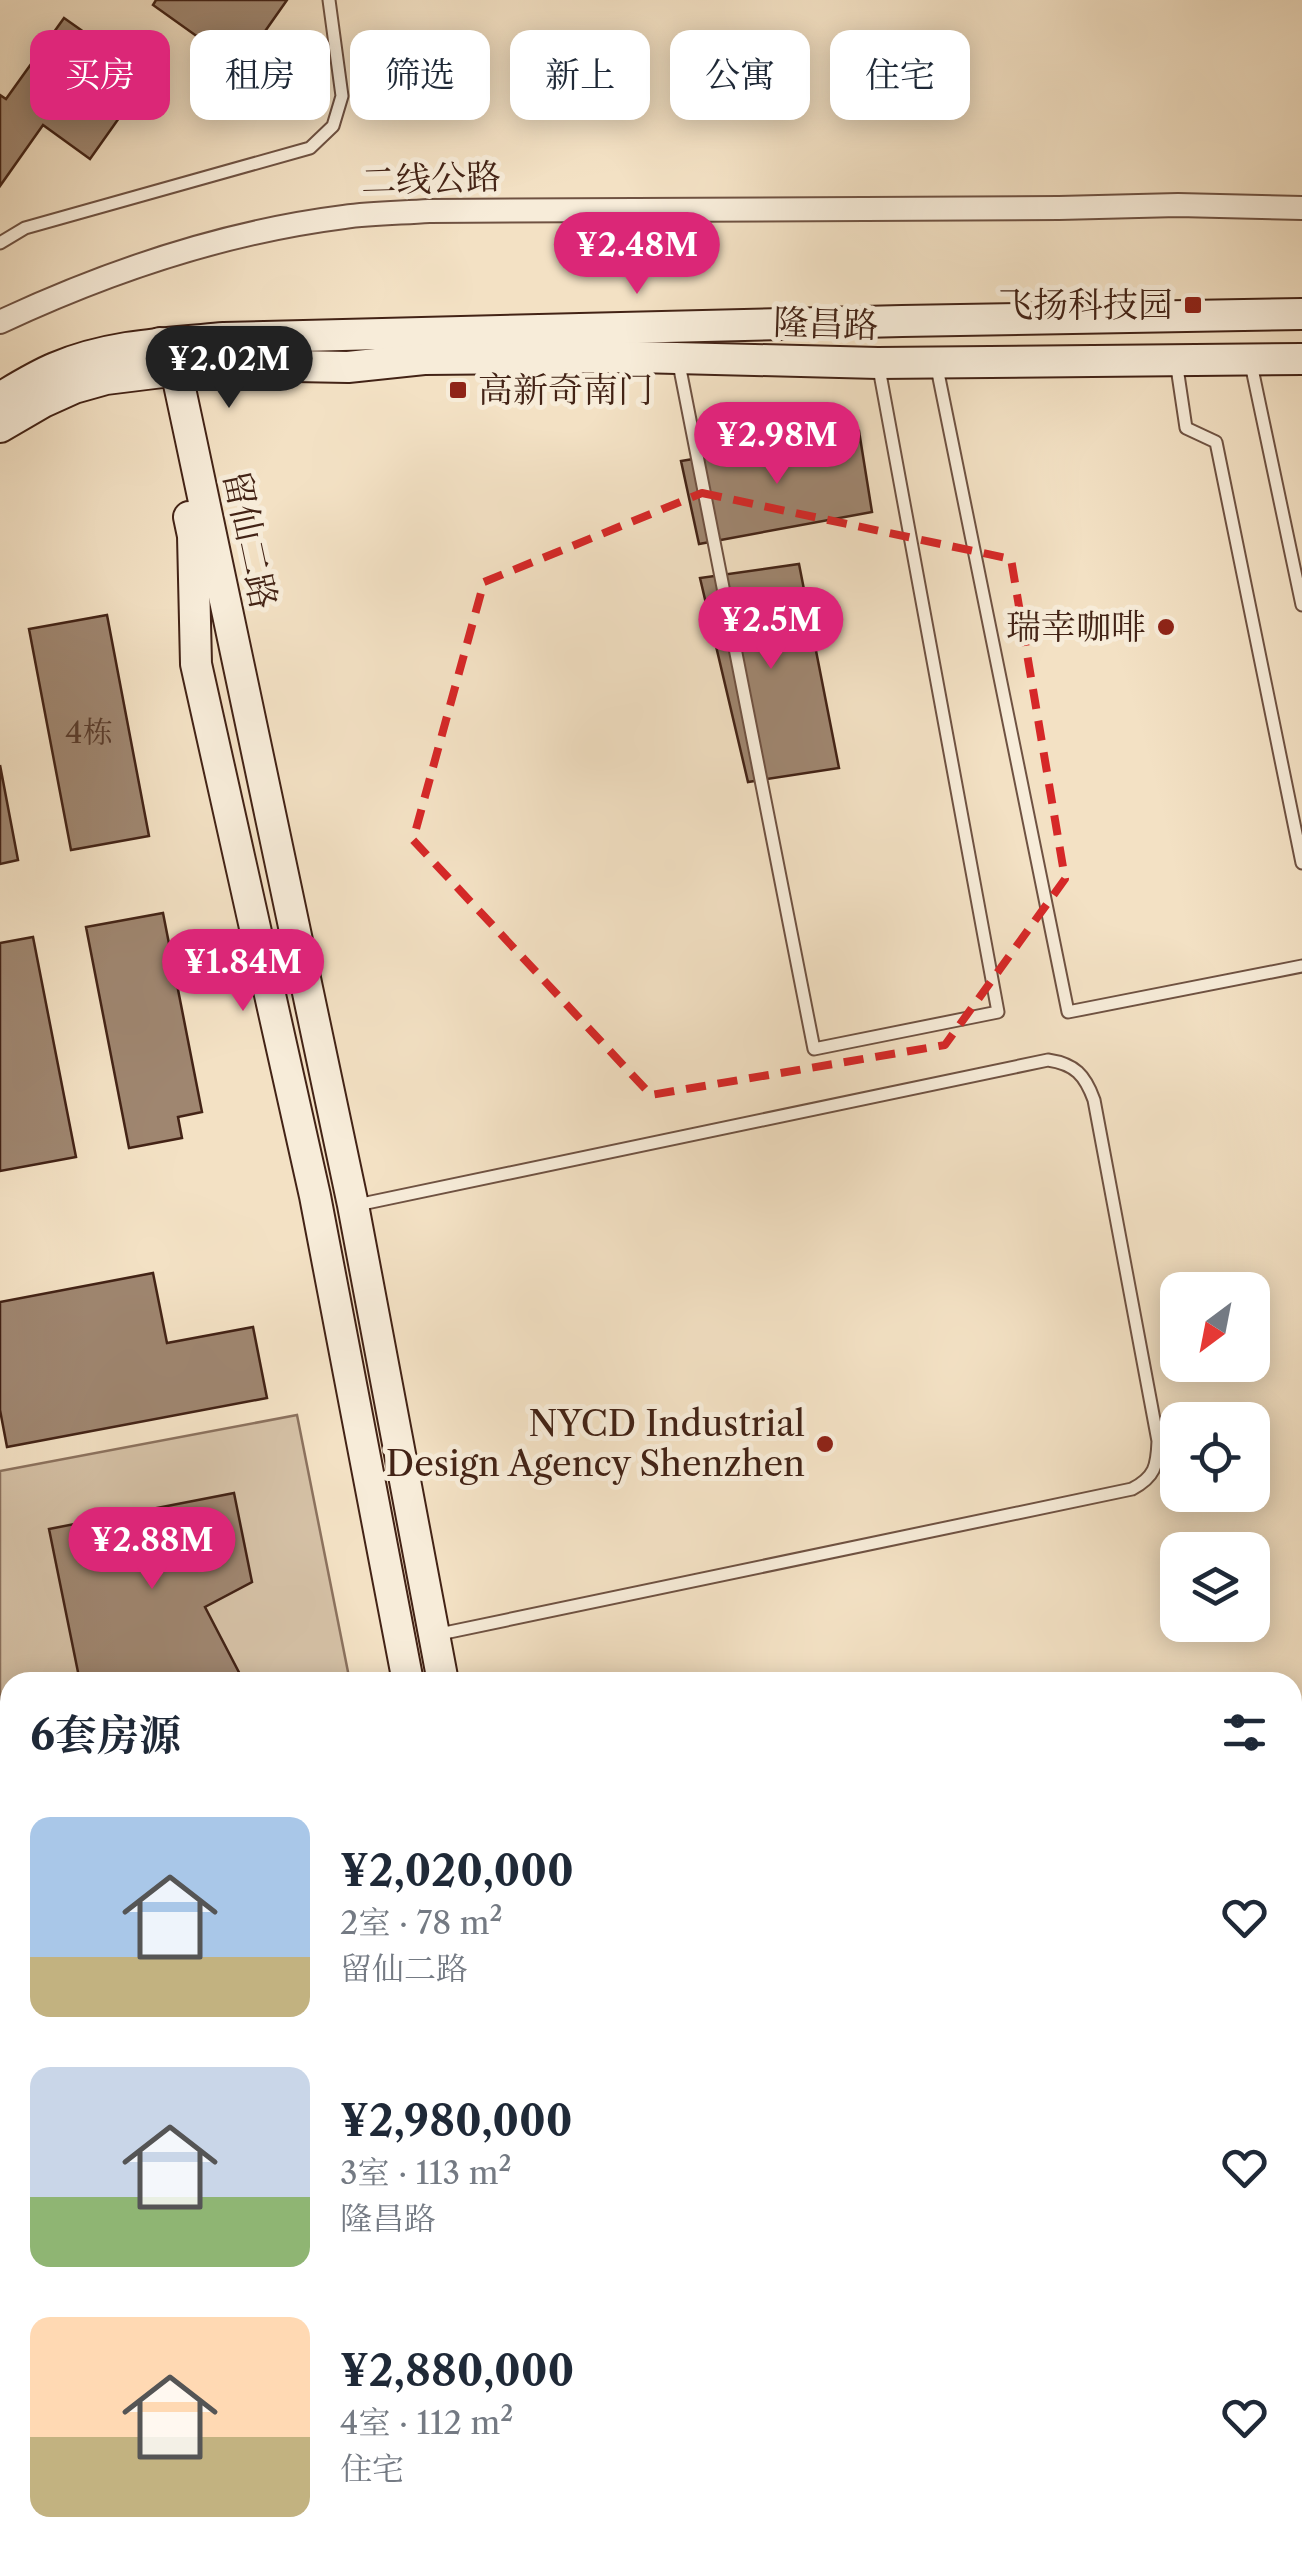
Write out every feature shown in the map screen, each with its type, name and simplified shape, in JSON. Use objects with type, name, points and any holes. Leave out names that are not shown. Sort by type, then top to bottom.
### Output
[{"type":"street","name":"二线公路","points":[[0,322],[47,300],[168,256],[347,216],[448,211],[1302,208]]},
{"type":"street","name":"隆昌路","points":[[0,427],[74,388],[164,362],[292,334],[1302,314]]},
{"type":"street","name":"隆昌路","points":[[0,398],[54,368],[108,351],[164,362],[348,367],[424,359],[678,357],[936,364],[1302,359]]},
{"type":"street","name":"留仙二路","points":[[164,362],[191,440],[352,1206],[441,1672]]},
{"type":"street","name":"留仙二路","points":[[164,362],[194,536],[196,664],[315,1196],[406,1672]]},
{"type":"street","points":[[191,440],[195,411],[202,397],[222,374],[236,366]]},
{"type":"street","points":[[196,648],[234,644]]},
{"type":"lane","points":[[0,242],[25,228],[310,148],[333,126],[342,96],[329,0]]},
{"type":"lane","points":[[678,357],[814,1050],[998,1012],[878,363]]},
{"type":"lane","points":[[1250,360],[1302,605]]},
{"type":"lane","points":[[1176,361],[1186,428],[1216,442],[1302,863]]},
{"type":"lane","points":[[936,364],[1068,1012],[1302,966]]},
{"type":"lane","points":[[352,1206],[1048,1060],[1063,1062],[1078,1071],[1088,1082],[1094,1100],[1158,1441],[1153,1472],[1145,1482],[1132,1489],[436,1636]]},
{"type":"highlighted area","points":[[702,493],[1011,559],[1065,879],[945,1045],[651,1095],[413,840],[484,582]]},
{"type":"shaded area","points":[[297,1415],[348,1672],[0,1672],[0,1471]]},
{"type":"building","points":[[156,0],[287,0],[266,30],[190,31],[153,5]]},
{"type":"building","points":[[64,18],[81,30],[55,30]]},
{"type":"building","points":[[30,65],[30,120],[118,120],[90,159],[43,125],[0,186],[0,95],[6,99]]},
{"type":"building","points":[[859,431],[872,512],[699,544],[681,461]]},
{"type":"building","points":[[799,564],[839,768],[748,782],[700,578]]},
{"type":"building","points":[[107,615],[149,836],[71,850],[29,629]]},
{"type":"building","points":[[0,765],[18,860],[0,864]]},
{"type":"building","points":[[163,913],[202,1112],[178,1117],[182,1138],[129,1148],[86,927]]},
{"type":"building","points":[[33,937],[76,1157],[0,1171],[0,943]]},
{"type":"building","points":[[153,1273],[167,1343],[253,1327],[267,1398],[7,1447],[0,1410],[0,1302]]},
{"type":"building","points":[[234,1493],[252,1582],[205,1607],[239,1672],[78,1672],[49,1529]]},
{"type":"place","name":"飞扬科技园","points":[[1193,305]]},
{"type":"place","name":"高新奇南门","points":[[458,390]]},
{"type":"place","name":"瑞幸咖啡","points":[[1166,627]]},
{"type":"place","name":"NYCD Industrial Design Agency Shenzhen","points":[[825,1444]]}]
